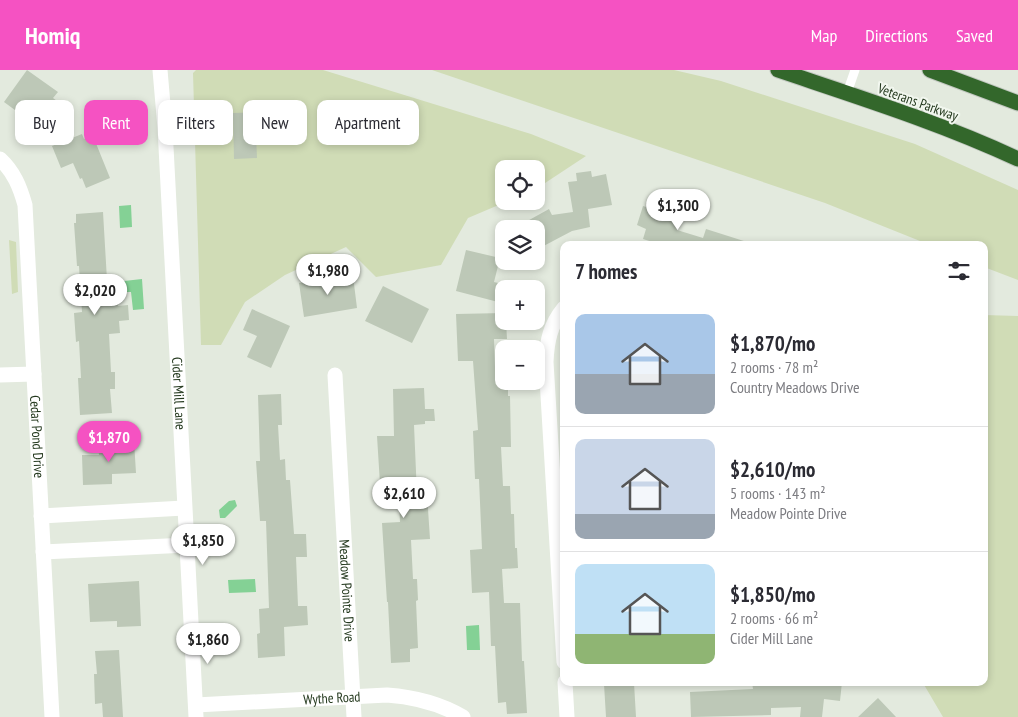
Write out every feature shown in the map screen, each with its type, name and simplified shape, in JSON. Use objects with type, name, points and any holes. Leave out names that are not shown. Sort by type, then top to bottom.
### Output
[{"type":"highway","name":"Veterans Parkway","points":[[778,70],[847,93],[985,144],[1018,159]]},
{"type":"highway","points":[[930,70],[1018,104]]},
{"type":"street","name":"Cider Mill Lane","points":[[160,70],[165,128],[196,711]]},
{"type":"street","name":"Cedar Pond Drive","points":[[2,160],[14,174],[25,205],[52,717]]},
{"type":"street","points":[[560,313],[549,333],[546,348],[560,540]]},
{"type":"street","points":[[0,375],[34,374]]},
{"type":"street","name":"Meadow Pointe Drive","points":[[335,375],[354,717]]},
{"type":"street","points":[[41,516],[184,508]]},
{"type":"street","points":[[43,552],[187,544]]},
{"type":"street","points":[[565,686],[567,717]]},
{"type":"street","name":"Wythe Road","points":[[196,711],[352,696],[408,697],[442,706],[463,717]]},
{"type":"lane","points":[[847,93],[855,70]]},
{"type":"shaded area","points":[[196,70],[323,70],[531,134],[586,156],[545,183],[545,160],[495,160],[495,207],[468,218],[441,265],[376,277],[346,247],[285,275],[245,302],[221,345],[201,345],[195,145],[233,145],[233,100],[194,100],[193,73]]},
{"type":"shaded area","points":[[432,70],[674,70],[721,81],[915,144],[1018,190],[1018,280],[988,269],[988,241],[920,241],[825,203]]},
{"type":"shaded area","points":[[131,205],[132,227],[120,228],[119,206]]},
{"type":"shaded area","points":[[9,240],[16,242],[18,292],[12,294]]},
{"type":"shaded area","points":[[142,279],[144,309],[133,310],[131,292],[125,292],[124,281]]},
{"type":"shaded area","points":[[988,315],[1018,316],[1018,717],[943,717],[925,686],[988,686]]},
{"type":"shaded area","points":[[235,500],[237,506],[225,518],[220,518],[219,510],[229,501]]},
{"type":"shaded area","points":[[255,579],[256,592],[229,593],[228,580]]},
{"type":"shaded area","points":[[479,625],[480,650],[467,650],[466,626]]},
{"type":"building","points":[[27,70],[58,92],[53,98],[56,100],[15,100],[15,110],[4,102]]},
{"type":"building","points":[[233,113],[243,113],[243,145],[256,145],[257,158],[234,159]]},
{"type":"building","points":[[82,134],[84,145],[97,145],[110,178],[86,188],[73,163],[61,168],[52,146],[74,145],[74,137]]},
{"type":"building","points":[[591,171],[592,177],[606,174],[612,205],[588,209],[590,227],[572,231],[545,245],[545,220],[529,220],[549,209],[552,215],[573,212],[568,182],[577,181],[576,173]]},
{"type":"building","points":[[643,206],[681,218],[677,230],[703,238],[706,229],[744,241],[649,241],[643,239],[646,229],[637,225]]},
{"type":"building","points":[[103,212],[107,280],[116,280],[118,306],[128,305],[129,320],[119,321],[120,333],[109,334],[111,372],[115,372],[115,389],[110,389],[112,413],[80,415],[79,341],[76,342],[74,313],[82,312],[74,223],[76,223],[76,214]]},
{"type":"building","points":[[466,250],[495,257],[495,270],[497,270],[494,282],[495,301],[456,291]]},
{"type":"building","points":[[353,276],[357,308],[304,317],[299,283]]},
{"type":"building","points":[[383,286],[429,309],[412,343],[365,321]]},
{"type":"building","points":[[252,309],[290,326],[271,368],[247,357],[257,336],[243,330]]},
{"type":"building","points":[[495,313],[495,330],[506,330],[507,339],[494,339],[495,390],[508,390],[508,396],[510,396],[511,447],[501,447],[503,486],[510,486],[511,514],[514,514],[515,548],[517,548],[518,568],[502,569],[504,603],[520,603],[522,661],[524,661],[527,713],[507,714],[506,702],[498,703],[495,646],[491,646],[489,592],[472,593],[470,550],[482,549],[479,479],[475,479],[473,431],[478,430],[473,361],[458,361],[456,314]]},
{"type":"building","points":[[424,388],[425,409],[434,409],[435,421],[425,421],[425,424],[414,425],[417,495],[427,494],[430,539],[411,540],[413,579],[417,579],[418,648],[410,649],[410,662],[391,663],[382,523],[400,522],[398,483],[380,484],[377,436],[394,436],[393,389]]},
{"type":"building","points":[[281,394],[282,425],[278,425],[280,460],[285,459],[286,480],[290,480],[294,534],[306,534],[307,557],[296,557],[298,606],[307,606],[308,625],[284,627],[285,656],[258,658],[259,609],[269,608],[266,521],[260,521],[256,461],[260,461],[258,395]]},
{"type":"building","points":[[134,441],[136,473],[112,474],[112,484],[83,485],[82,455],[99,455],[98,443]]},
{"type":"building","points":[[139,581],[141,626],[117,627],[117,621],[90,622],[88,584]]},
{"type":"building","points":[[119,650],[123,717],[103,717],[102,703],[95,704],[94,674],[97,674],[95,651]]},
{"type":"building","points":[[604,686],[634,686],[636,717],[606,717]]},
{"type":"building","points":[[753,686],[842,686],[840,701],[824,699],[822,717],[800,717],[801,707],[771,708],[771,715],[691,717],[690,692],[753,689]]},
{"type":"building","points":[[878,698],[896,717],[858,717]]}]
